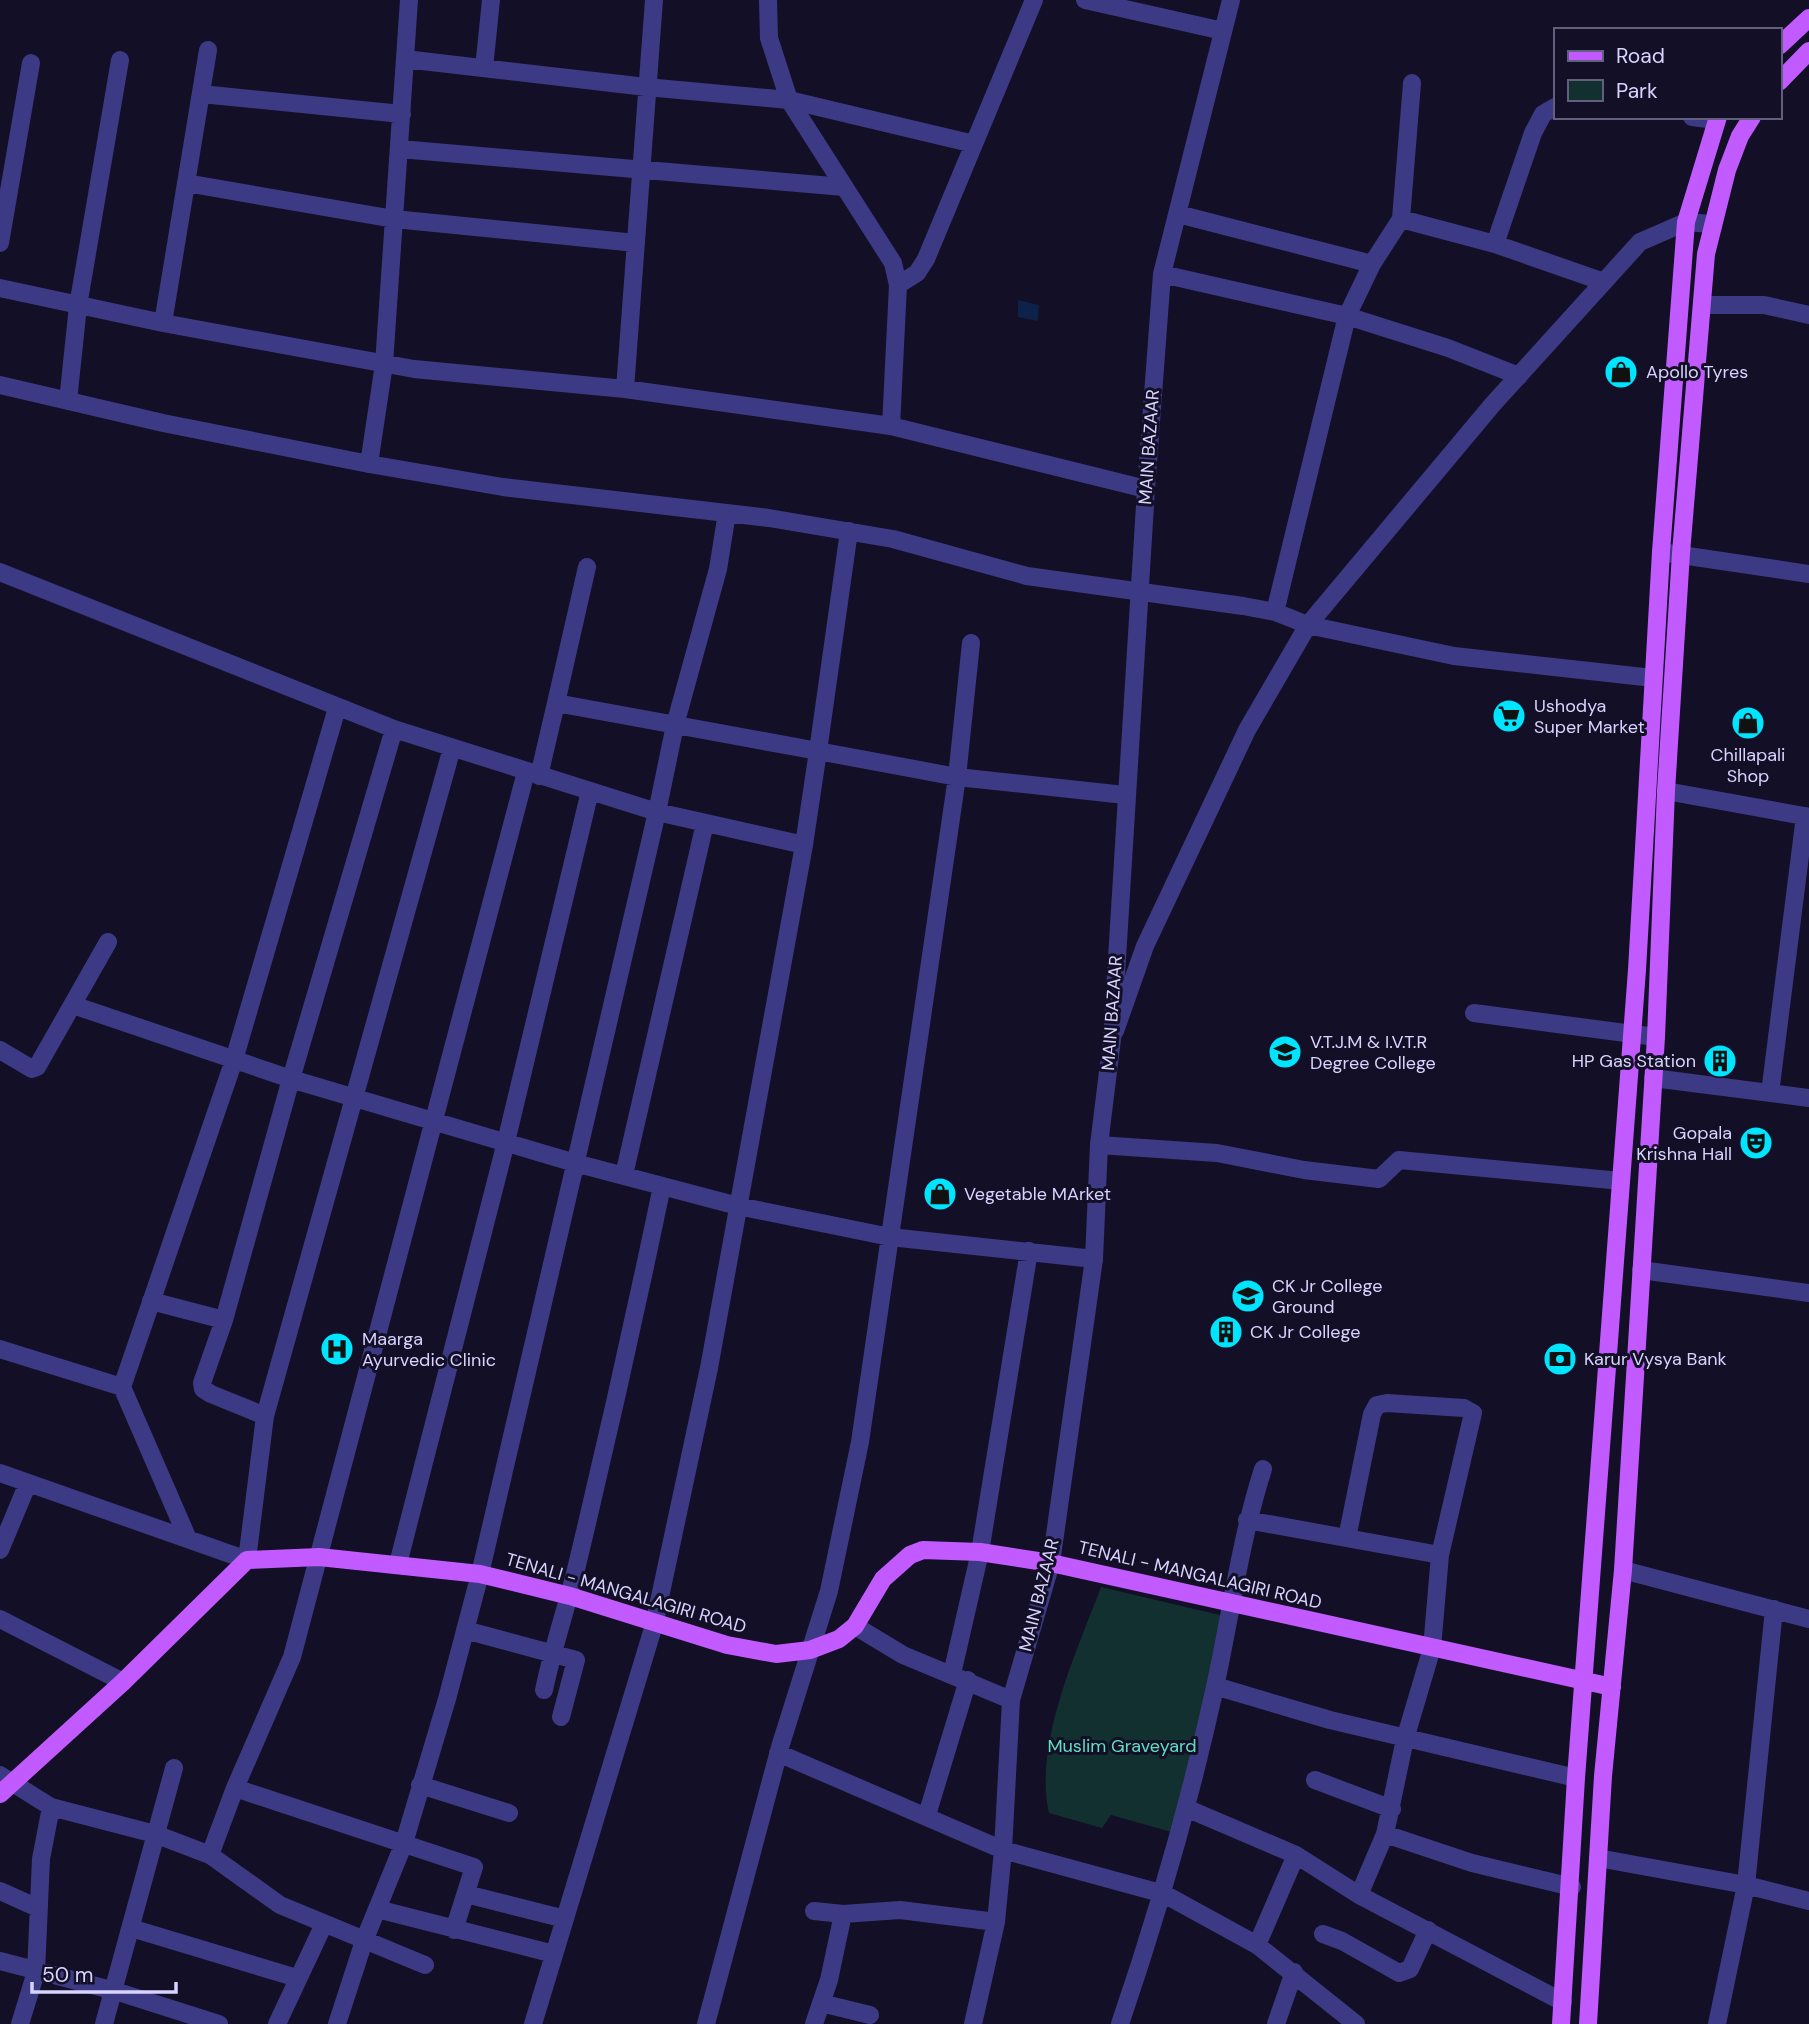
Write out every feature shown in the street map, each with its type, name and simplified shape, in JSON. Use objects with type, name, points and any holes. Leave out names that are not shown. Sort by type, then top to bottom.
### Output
[{"type":"main road","points":[[1781,44],[1809,18]]},
{"type":"main road","points":[[1781,80],[1809,51]]},
{"type":"main road","points":[[1561,2024],[1572,1888],[1583,1682],[1622,1181],[1661,552],[1686,222],[1717,119]]},
{"type":"main road","points":[[1588,2024],[1598,1858],[1623,1570],[1656,1037],[1665,791],[1681,554],[1712,224],[1736,148],[1751,119]]},
{"type":"main road","name":"TENALI - MANGALAGIRI ROAD","points":[[247,1560],[319,1557],[398,1563],[480,1574],[570,1596],[654,1625],[727,1645],[776,1654],[810,1650],[839,1639],[855,1626],[883,1579],[910,1555],[923,1550],[980,1552],[1051,1563],[1229,1605],[1612,1687]]},
{"type":"main road","points":[[0,1794],[8,1779],[123,1682],[247,1560]]},
{"type":"street","points":[[369,464],[384,364],[409,0]]},
{"type":"street","points":[[484,68],[491,0]]},
{"type":"street","points":[[625,389],[654,0]]},
{"type":"street","points":[[768,0],[769,38],[789,100],[893,263],[898,285],[891,426]]},
{"type":"street","points":[[898,285],[917,273],[926,259],[1034,0]]},
{"type":"street","points":[[1085,0],[1223,31]]},
{"type":"street","name":"MAIN BAZAAR","points":[[973,2024],[996,1922],[1003,1850],[1011,1700],[1051,1563],[1094,1259],[1099,1145],[1112,1039],[1125,795],[1162,274],[1231,0]]},
{"type":"street","points":[[163,323],[208,50]]},
{"type":"street","points":[[68,401],[78,306],[120,60]]},
{"type":"street","points":[[405,60],[789,100],[974,144]]},
{"type":"street","points":[[0,243],[31,63]]},
{"type":"street","points":[[1275,612],[1347,316],[1372,264],[1401,219],[1412,83]]},
{"type":"street","points":[[201,94],[402,114]]},
{"type":"street","points":[[1495,244],[1533,133],[1543,114],[1554,108]]},
{"type":"street","points":[[400,149],[844,187]]},
{"type":"street","points":[[186,183],[394,219],[636,243]]},
{"type":"street","points":[[1178,214],[1372,264]]},
{"type":"street","points":[[1401,219],[1495,244],[1604,282]]},
{"type":"street","points":[[1112,1039],[1146,946],[1247,730],[1308,625],[1519,376],[1640,242],[1686,222],[1712,224]]},
{"type":"street","points":[[1162,274],[1347,316],[1448,348],[1519,376]]},
{"type":"street","points":[[0,288],[163,323],[384,364],[625,389],[891,426],[1146,489]]},
{"type":"street","points":[[1703,305],[1764,305],[1809,315]]},
{"type":"street","points":[[0,385],[369,464],[503,487],[727,513],[849,531],[893,539],[1027,576],[1275,612],[1308,625],[1454,656],[1653,678]]},
{"type":"street","points":[[337,2024],[364,1941],[404,1843],[480,1574],[675,725],[718,569],[727,513]]},
{"type":"street","points":[[533,2024],[654,1625],[709,1368],[804,845],[849,531]]},
{"type":"street","points":[[1661,552],[1809,574]]},
{"type":"street","points":[[210,1855],[235,1788],[292,1657],[432,1121],[532,774],[556,703],[587,567]]},
{"type":"street","points":[[0,572],[394,729],[657,812],[804,845]]},
{"type":"street","points":[[706,2024],[778,1753],[829,1591],[845,1516],[890,1237],[957,777],[971,643]]},
{"type":"street","points":[[556,703],[957,777],[1125,795]]},
{"type":"street","points":[[188,1539],[122,1387],[234,1060],[337,708]]},
{"type":"street","points":[[265,1416],[203,1389],[202,1382],[224,1320],[291,1079],[394,729]]},
{"type":"street","points":[[0,1474],[247,1560],[265,1416],[452,748]]},
{"type":"street","points":[[398,1563],[506,1142],[590,791]]},
{"type":"street","points":[[1665,791],[1807,817],[1770,1093]]},
{"type":"street","points":[[624,1175],[705,823]]},
{"type":"street","points":[[0,1050],[32,1069],[37,1067],[108,942]]},
{"type":"street","points":[[72,1005],[291,1079],[575,1163],[738,1206],[890,1237],[1094,1259]]},
{"type":"street","points":[[1474,1013],[1632,1036],[1656,1037]]},
{"type":"street","points":[[1653,1078],[1809,1098]]},
{"type":"street","points":[[1099,1145],[1217,1153],[1304,1170],[1380,1179],[1399,1160],[1622,1181]]},
{"type":"street","points":[[544,1690],[552,1652],[570,1596],[625,1367],[662,1186]]},
{"type":"street","points":[[927,1815],[960,1677],[1028,1251]]},
{"type":"street","points":[[1641,1270],[1809,1293]]},
{"type":"street","points":[[151,1301],[224,1320]]},
{"type":"street","points":[[0,1349],[122,1387]]},
{"type":"street","points":[[1347,1538],[1372,1413],[1377,1405],[1387,1403],[1464,1408],[1473,1413],[1440,1555],[1432,1648],[1405,1739],[1385,1834],[1359,1895]]},
{"type":"street","points":[[1121,2024],[1164,1894],[1215,1686],[1247,1520],[1263,1469]]},
{"type":"street","points":[[0,1550],[27,1483]]},
{"type":"street","points":[[1247,1520],[1440,1555]]},
{"type":"street","points":[[1623,1570],[1809,1619]]},
{"type":"street","points":[[1717,2024],[1746,1885],[1774,1609]]},
{"type":"street","points":[[0,1619],[123,1682]]},
{"type":"street","points":[[855,1626],[903,1655],[1011,1700]]},
{"type":"street","points":[[465,1630],[576,1660],[561,1717]]},
{"type":"street","points":[[1215,1686],[1405,1739],[1533,1766],[1576,1779]]},
{"type":"street","points":[[778,1753],[1003,1850],[1164,1894],[1256,1945],[1294,1972],[1356,2024]]},
{"type":"street","points":[[104,2024],[174,1768]]},
{"type":"street","points":[[8,1779],[51,1807],[155,1834],[210,1855],[280,1905],[425,1965]]},
{"type":"street","points":[[1315,1780],[1392,1809]]},
{"type":"street","points":[[420,1785],[509,1813]]},
{"type":"street","points":[[235,1788],[474,1867],[454,1930]]},
{"type":"street","points":[[20,2024],[36,1972],[41,1859],[51,1807]]},
{"type":"street","points":[[1186,1808],[1296,1855],[1359,1895],[1563,2002]]},
{"type":"street","points":[[1385,1834],[1472,1863],[1572,1888]]},
{"type":"street","points":[[1256,1945],[1296,1855]]},
{"type":"street","points":[[1598,1858],[1808,1896]]},
{"type":"street","points":[[0,1891],[38,1908]]},
{"type":"street","points":[[466,1894],[565,1919]]},
{"type":"street","points":[[377,1909],[554,1954]]},
{"type":"street","points":[[814,1911],[843,1914],[900,1910],[996,1922]]},
{"type":"street","points":[[814,2024],[843,1914]]},
{"type":"street","points":[[276,2024],[324,1924]]},
{"type":"street","points":[[131,1928],[297,1978]]},
{"type":"street","points":[[1323,1934],[1342,1941],[1399,1973],[1410,1969],[1429,1930]]},
{"type":"street","points":[[0,1961],[115,1991],[219,2024]]},
{"type":"street","points":[[1276,2024],[1294,1972]]},
{"type":"street","points":[[821,2003],[870,2015]]},
{"type":"green space","name":"Muslim Graveyard","points":[[1101,1587],[1224,1616],[1175,1833],[1111,1815],[1102,1828],[1049,1813],[1046,1786],[1052,1728],[1070,1669]]},
{"type":"water","points":[[1018,300],[1039,305],[1038,321],[1018,317]]},
{"type":"place","name":"Apollo Tyres","points":[[1621,372]]},
{"type":"place","name":"Ushodya Super Market","points":[[1509,716]]},
{"type":"place","name":"Chillapali Shop","points":[[1748,723]]},
{"type":"place","name":"V.T.J.M & I.V.T.R Degree College","points":[[1285,1052]]},
{"type":"place","name":"HP Gas Station","points":[[1720,1061]]},
{"type":"place","name":"Gopala Krishna Hall","points":[[1756,1143]]},
{"type":"place","name":"Vegetable MArket","points":[[940,1194]]},
{"type":"place","name":"CK Jr College Ground","points":[[1248,1296]]},
{"type":"place","name":"CK Jr College","points":[[1226,1332]]},
{"type":"place","name":"Maarga Ayurvedic Clinic","points":[[337,1349]]},
{"type":"place","name":"Karur Vysya Bank","points":[[1560,1359]]}]
